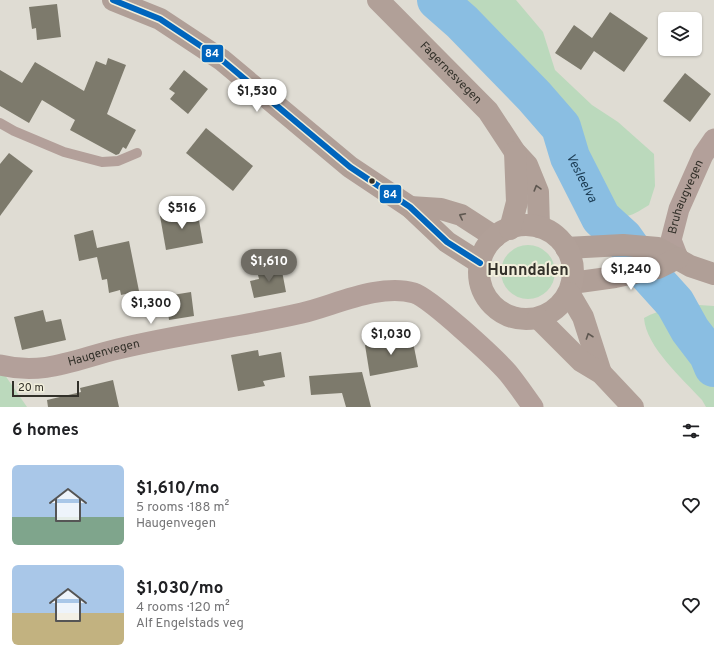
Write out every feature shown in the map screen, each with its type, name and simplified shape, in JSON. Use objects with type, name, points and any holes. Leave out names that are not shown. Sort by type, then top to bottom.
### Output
[{"type":"main road","points":[[113,0],[160,19],[222,60],[350,168],[410,207],[447,242],[480,263]]},
{"type":"main road","name":"Fagernesvegen","points":[[378,0],[488,111],[515,152],[528,165],[538,192],[539,227]]},
{"type":"main road","points":[[502,233],[517,202],[515,152]]},
{"type":"main road","points":[[410,207],[441,209],[461,214],[502,233]]},
{"type":"main road","points":[[521,226],[539,227],[555,235],[566,248],[573,269],[570,288],[548,315],[538,318],[518,320],[503,314],[493,307],[486,297],[481,286],[479,269],[480,263],[486,247],[502,233],[521,226]]},
{"type":"main road","points":[[566,248],[623,245],[658,248],[690,266],[714,274]]},
{"type":"main road","points":[[570,288],[658,268],[678,258]]},
{"type":"main road","points":[[570,288],[583,317],[602,373]]},
{"type":"main road","points":[[538,318],[581,361],[602,373],[633,407]]},
{"type":"street","name":"Bruhaugvegen","points":[[678,258],[671,240],[679,209],[703,155],[714,139]]},
{"type":"street","name":"Haugenvegen","points":[[0,365],[18,370],[48,368],[131,346],[302,313],[374,292],[398,290],[415,293],[437,308],[507,373],[533,407]]},
{"type":"lane","points":[[0,122],[14,131],[64,152],[102,162],[118,161],[137,153]]},
{"type":"green space","points":[[457,0],[516,0],[543,32],[555,70],[592,105],[618,122],[654,154],[655,186],[649,205],[632,215],[618,216],[612,214],[589,156],[484,27]]},
{"type":"green space","points":[[523,245],[533,245],[543,249],[551,257],[555,267],[555,277],[551,287],[543,295],[533,299],[523,299],[513,295],[505,287],[501,277],[501,267],[505,257],[513,249]]},
{"type":"green space","points":[[699,305],[714,306],[714,407],[706,407],[702,400],[658,351],[646,329],[644,318],[664,310]]},
{"type":"green space","points":[[0,368],[27,407],[0,407]]},
{"type":"building","points":[[57,4],[61,37],[37,40],[36,28],[32,29],[29,7]]},
{"type":"building","points":[[610,12],[648,38],[624,72],[594,51],[581,70],[555,53],[574,25],[592,38]]},
{"type":"building","points":[[108,58],[126,65],[107,114],[136,130],[126,149],[123,147],[119,154],[116,155],[70,130],[75,120],[42,100],[29,123],[0,106],[0,70],[22,83],[35,62],[84,91],[96,61],[106,65]]},
{"type":"building","points":[[184,70],[208,89],[188,114],[170,99],[175,93],[169,89]]},
{"type":"building","points":[[685,73],[711,94],[690,122],[663,101]]},
{"type":"building","points":[[206,128],[253,166],[233,191],[186,153]]},
{"type":"building","points":[[9,153],[33,171],[0,216],[0,164]]},
{"type":"building","points":[[197,209],[203,243],[166,250],[160,216]]},
{"type":"building","points":[[93,230],[97,248],[129,241],[139,291],[121,295],[120,290],[109,293],[107,279],[102,280],[97,257],[79,261],[74,235]]},
{"type":"building","points":[[281,266],[286,292],[254,298],[250,281],[259,279],[257,271]]},
{"type":"building","points":[[191,292],[194,316],[169,320],[166,296]]},
{"type":"building","points":[[43,310],[46,322],[61,319],[66,340],[22,350],[14,317]]},
{"type":"building","points":[[412,337],[418,367],[370,376],[365,345]]},
{"type":"building","points":[[258,350],[259,356],[281,352],[285,377],[263,381],[265,386],[238,391],[231,355]]},
{"type":"building","points":[[362,372],[371,407],[346,407],[342,393],[311,395],[309,376]]},
{"type":"building","points":[[113,380],[119,407],[48,407],[47,400],[81,392],[80,388]]},
{"type":"waterway","name":"Vesleelva","points":[[437,0],[462,22],[534,96],[561,127],[570,157],[601,218],[623,238],[647,272],[675,303],[690,330],[709,355],[714,367]]},
{"type":"transit line","name":"84","points":[[113,0],[160,19],[222,60],[350,167],[410,207],[447,242],[480,263]]},
{"type":"district","name":"Hunndalen","points":[[528,271]]}]
